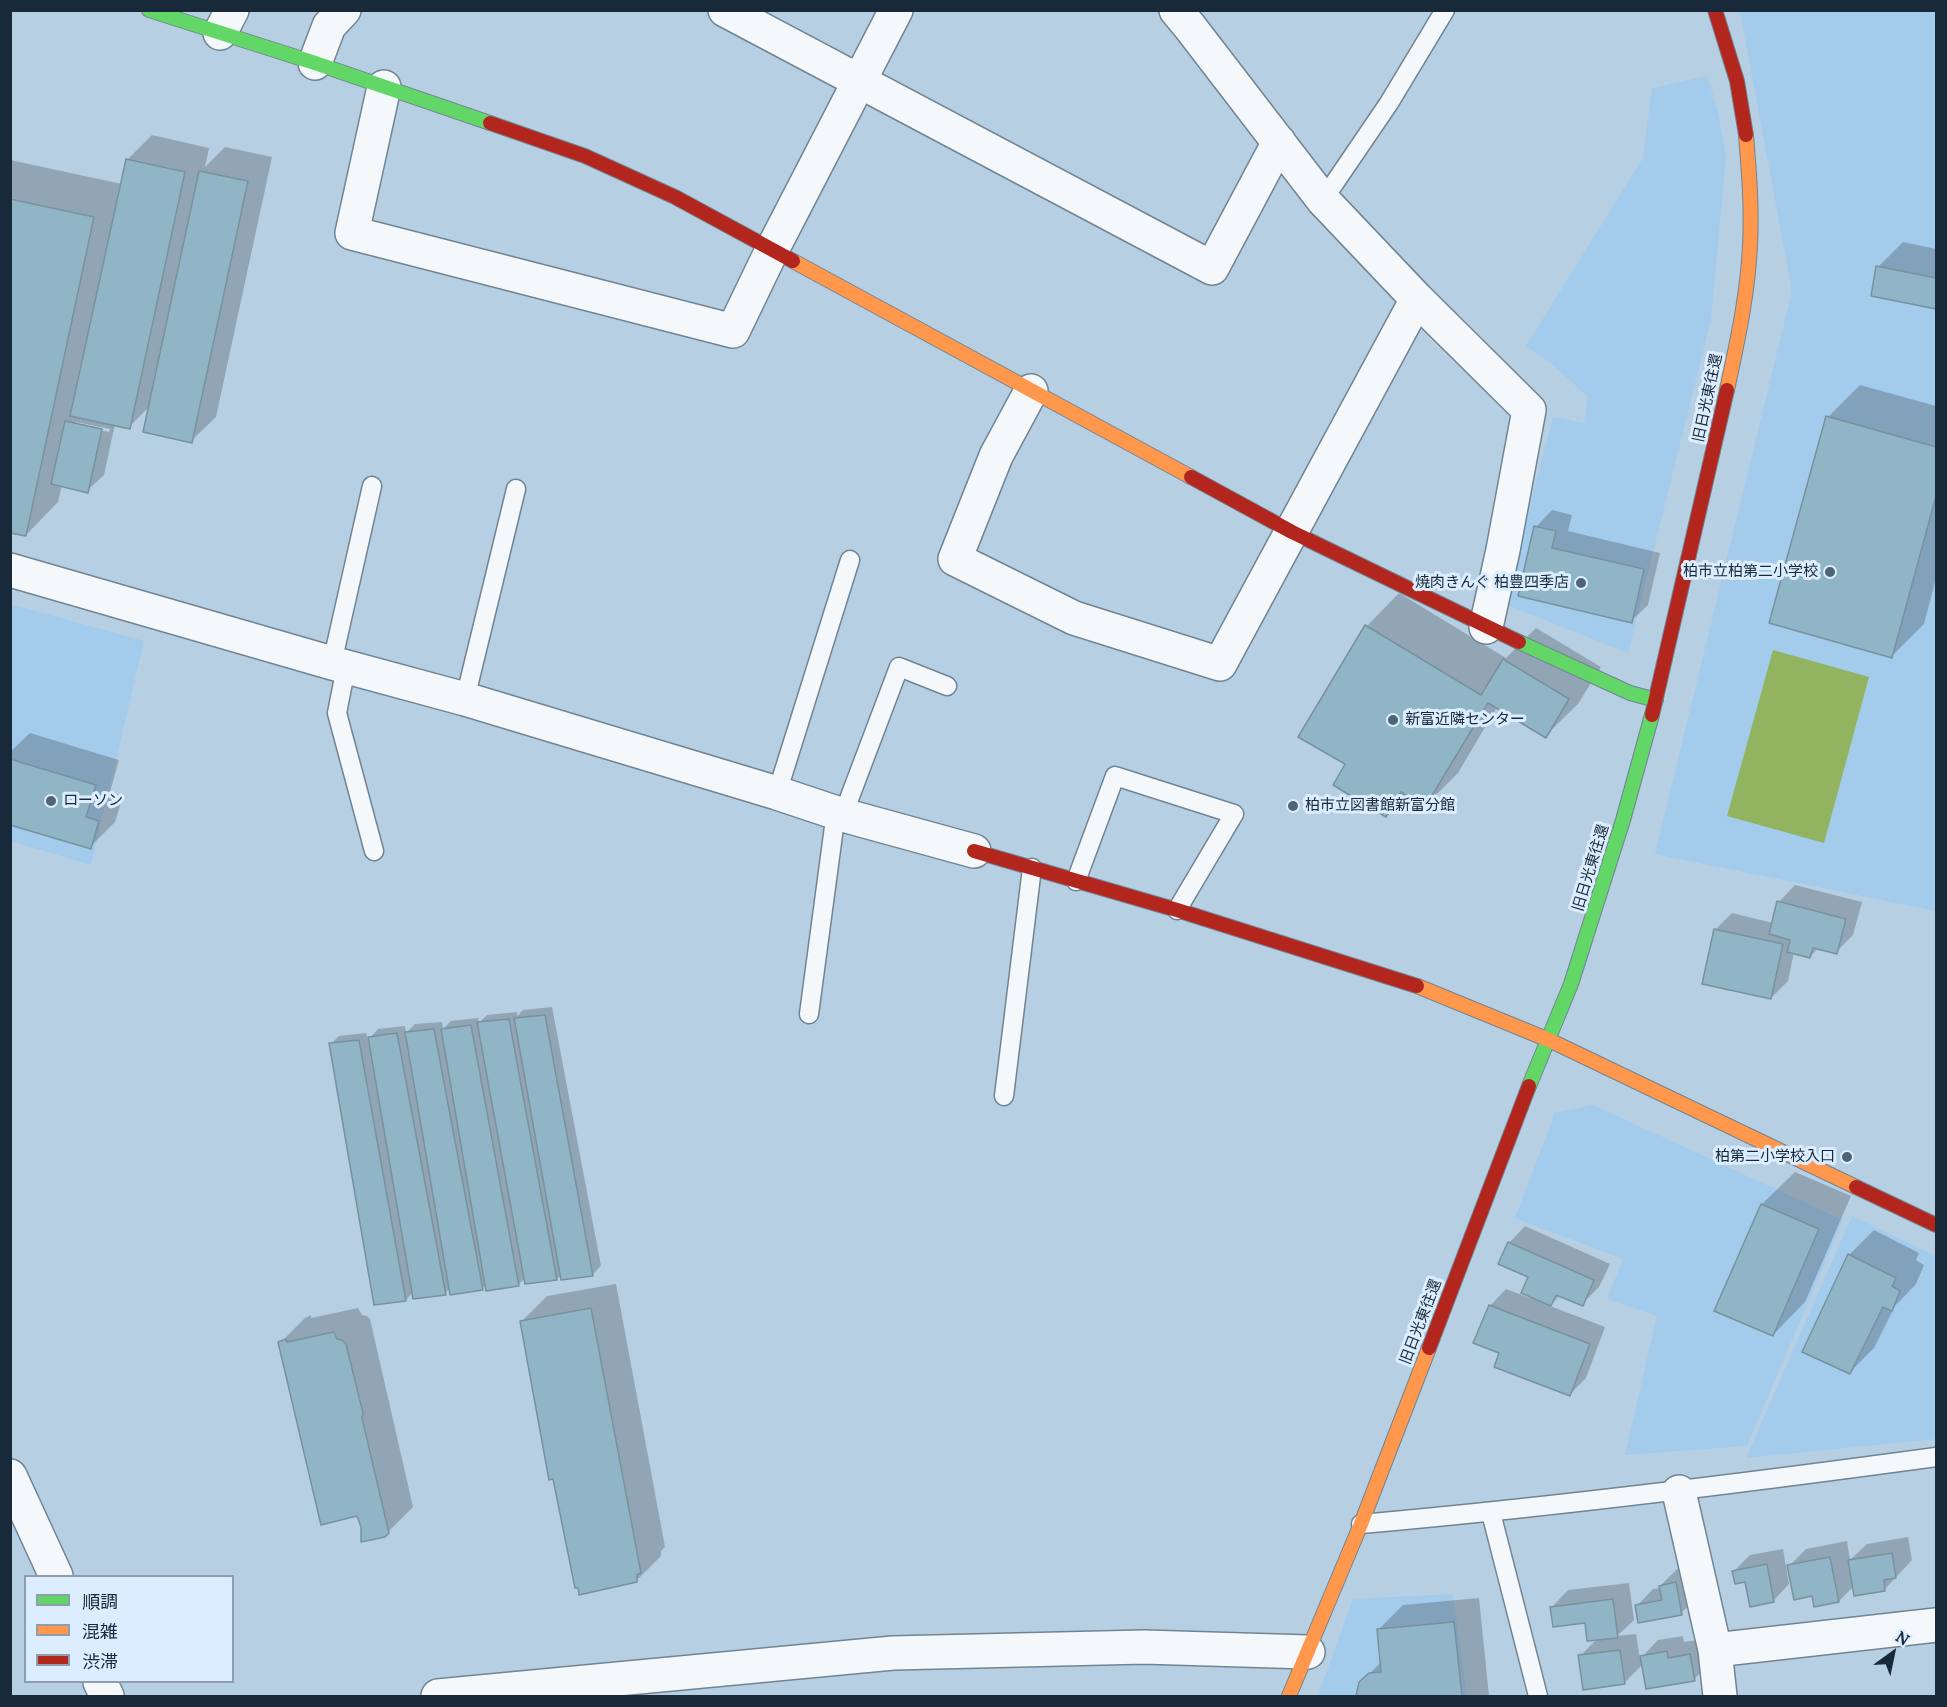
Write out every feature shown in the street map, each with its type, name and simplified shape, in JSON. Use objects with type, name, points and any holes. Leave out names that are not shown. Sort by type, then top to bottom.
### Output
[{"type":"street","points":[[149,10],[226,22],[315,63],[585,156],[675,197],[1292,531],[1486,627],[1630,693],[1656,700]]},
{"type":"street","points":[[315,63],[329,26],[344,10]]},
{"type":"street","points":[[725,10],[1212,268],[1279,142]]},
{"type":"street","points":[[384,87],[352,233],[733,331],[772,250],[896,10]]},
{"type":"street","points":[[1176,10],[1323,200],[1417,299],[1529,410],[1486,627]]},
{"type":"street","name":"旧日光東往還","points":[[1289,1696],[1361,1524],[1521,1105],[1571,984],[1623,820],[1656,700],[1728,385],[1743,307],[1750,246],[1750,187],[1746,134],[1737,81],[1715,10]]},
{"type":"street","points":[[1031,391],[996,456],[955,559],[1074,618],[1220,664],[1417,299]]},
{"type":"street","points":[[10,570],[465,699],[840,814],[974,850],[1177,910],[1430,990],[1549,1040],[1936,1225]]},
{"type":"street","points":[[10,1476],[56,1575]]},
{"type":"street","points":[[1679,1492],[1715,1650],[1720,1696]]},
{"type":"street","points":[[1715,1650],[1936,1625]]},
{"type":"street","points":[[438,1696],[520,1693],[893,1653],[1144,1647],[1308,1652]]},
{"type":"lane","points":[[1323,200],[1389,103],[1445,10]]},
{"type":"lane","points":[[372,486],[339,665],[337,713],[374,851]]},
{"type":"lane","points":[[465,699],[516,489]]},
{"type":"lane","points":[[777,793],[850,560]]},
{"type":"lane","points":[[809,1014],[840,814],[899,668],[947,687]]},
{"type":"lane","points":[[1076,881],[1115,776],[1234,814],[1177,910]]},
{"type":"lane","points":[[1004,1096],[1032,868]]},
{"type":"lane","points":[[1361,1524],[1491,1513],[1679,1492],[1936,1457]]},
{"type":"lane","points":[[1491,1513],[1538,1696]]},
{"type":"shaded area","name":"柏市立柏第二小学校","points":[[1740,11],[1936,11],[1936,911],[1655,854],[1792,291]]},
{"type":"shaded area","points":[[1707,76],[1717,108],[1726,156],[1711,319],[1628,653],[1505,604],[1553,417],[1584,423],[1588,397],[1552,364],[1526,346],[1643,158],[1652,88]]},
{"type":"shaded area","points":[[10,604],[144,641],[91,865],[11,841]]},
{"type":"shaded area","points":[[1773,650],[1869,677],[1824,843],[1727,816]]},
{"type":"shaded area","points":[[1593,1105],[1843,1220],[1747,1446],[1625,1455],[1657,1316],[1607,1299],[1623,1259],[1515,1218],[1555,1113]]},
{"type":"shaded area","points":[[1852,1216],[1936,1256],[1936,1439],[1746,1458]]},
{"type":"shaded area","points":[[1453,1594],[1467,1696],[1318,1696],[1353,1599]]},
{"type":"building","points":[[126,159],[185,172],[130,429],[70,416]]},
{"type":"building","points":[[199,171],[248,181],[192,443],[143,432]]},
{"type":"building","points":[[10,199],[94,217],[26,536],[10,533]]},
{"type":"building","points":[[1876,266],[1936,278],[1936,309],[1871,296]]},
{"type":"building","points":[[1826,416],[1936,447],[1936,496],[1892,658],[1769,623]]},
{"type":"building","points":[[65,421],[102,429],[88,493],[51,484]]},
{"type":"building","name":"焼肉きんぐ 柏豊四季店","points":[[1534,526],[1556,531],[1552,548],[1644,569],[1632,623],[1518,596]]},
{"type":"building","name":"新富近隣センター","points":[[1365,625],[1481,695],[1503,659],[1569,699],[1546,738],[1488,703],[1425,807],[1401,792],[1386,817],[1333,785],[1345,764],[1298,737]]},
{"type":"building","name":"ローソン","points":[[10,759],[96,785],[86,817],[99,821],[91,849],[10,825]]},
{"type":"building","points":[[1777,901],[1846,919],[1837,954],[1813,948],[1810,958],[1787,952],[1790,940],[1769,934]]},
{"type":"building","points":[[1714,929],[1783,944],[1771,999],[1702,984]]},
{"type":"building","points":[[545,1015],[593,1276],[561,1280],[514,1018]]},
{"type":"building","points":[[509,1019],[557,1280],[525,1284],[477,1022]]},
{"type":"building","points":[[471,1025],[519,1286],[486,1291],[441,1029]]},
{"type":"building","points":[[434,1029],[483,1290],[450,1295],[405,1032]]},
{"type":"building","points":[[397,1033],[446,1295],[413,1299],[368,1037]]},
{"type":"building","points":[[359,1040],[406,1301],[374,1305],[329,1043]]},
{"type":"building","points":[[1761,1204],[1819,1229],[1773,1336],[1714,1311]]},
{"type":"building","points":[[1508,1242],[1594,1280],[1583,1306],[1556,1295],[1551,1306],[1521,1293],[1528,1277],[1498,1264]]},
{"type":"building","points":[[1848,1254],[1896,1278],[1892,1286],[1900,1291],[1892,1311],[1883,1307],[1850,1374],[1802,1352]]},
{"type":"building","points":[[1489,1305],[1590,1344],[1570,1396],[1494,1367],[1499,1353],[1473,1343]]},
{"type":"building","points":[[591,1308],[641,1573],[637,1575],[637,1582],[579,1595],[578,1588],[575,1588],[553,1479],[549,1480],[520,1321]]},
{"type":"building","points":[[334,1332],[337,1339],[346,1344],[389,1533],[385,1537],[361,1542],[361,1527],[357,1516],[321,1525],[278,1342]]},
{"type":"building","points":[[1892,1553],[1896,1578],[1884,1580],[1885,1591],[1854,1596],[1848,1560]]},
{"type":"building","points":[[1830,1557],[1839,1602],[1814,1607],[1812,1596],[1794,1600],[1787,1565]]},
{"type":"building","points":[[1767,1564],[1774,1602],[1750,1607],[1745,1582],[1735,1584],[1732,1571]]},
{"type":"building","points":[[1676,1582],[1682,1615],[1638,1623],[1635,1605],[1662,1600],[1659,1586]]},
{"type":"building","points":[[1613,1599],[1618,1638],[1587,1641],[1585,1623],[1553,1627],[1550,1607]]},
{"type":"building","points":[[1454,1622],[1462,1696],[1356,1696],[1359,1682],[1369,1673],[1381,1672],[1377,1629]]},
{"type":"building","points":[[1620,1650],[1625,1684],[1583,1690],[1578,1655]]},
{"type":"building","points":[[1667,1651],[1668,1658],[1690,1654],[1695,1681],[1646,1689],[1640,1656]]},
{"type":"traffic: fast","points":[[149,10],[315,63],[490,123]]},
{"type":"traffic: fast","points":[[1519,642],[1630,693],[1656,700]]},
{"type":"traffic: fast","points":[[1529,1086],[1571,984],[1623,820],[1652,715]]},
{"type":"traffic: slow","points":[[1727,390],[1742,318],[1749,263],[1751,231],[1746,135]]},
{"type":"traffic: slow","points":[[793,261],[1191,477]]},
{"type":"traffic: slow","points":[[1417,986],[1549,1040],[1856,1187]]},
{"type":"traffic: slow","points":[[1289,1696],[1361,1524],[1429,1348]]},
{"type":"traffic: jam","points":[[1715,10],[1737,81],[1746,135]]},
{"type":"traffic: jam","points":[[490,123],[585,156],[675,197],[793,261]]},
{"type":"traffic: jam","points":[[1652,715],[1727,390]]},
{"type":"traffic: jam","points":[[1191,477],[1292,532],[1519,642]]},
{"type":"traffic: jam","points":[[974,851],[1177,910],[1417,986]]},
{"type":"traffic: jam","points":[[1429,1348],[1529,1086]]},
{"type":"traffic: jam","points":[[1856,1187],[1936,1225]]},
{"type":"place","name":"柏市立柏第二小学校","points":[[1830,572]]},
{"type":"place","name":"焼肉きんぐ 柏豊四季店","points":[[1581,583]]},
{"type":"place","name":"新富近隣センター","points":[[1393,720]]},
{"type":"place","name":"ローソン","points":[[51,801]]},
{"type":"place","name":"柏市立図書館新富分館","points":[[1293,806]]},
{"type":"place","name":"柏第二小学校入口","points":[[1847,1157]]}]
